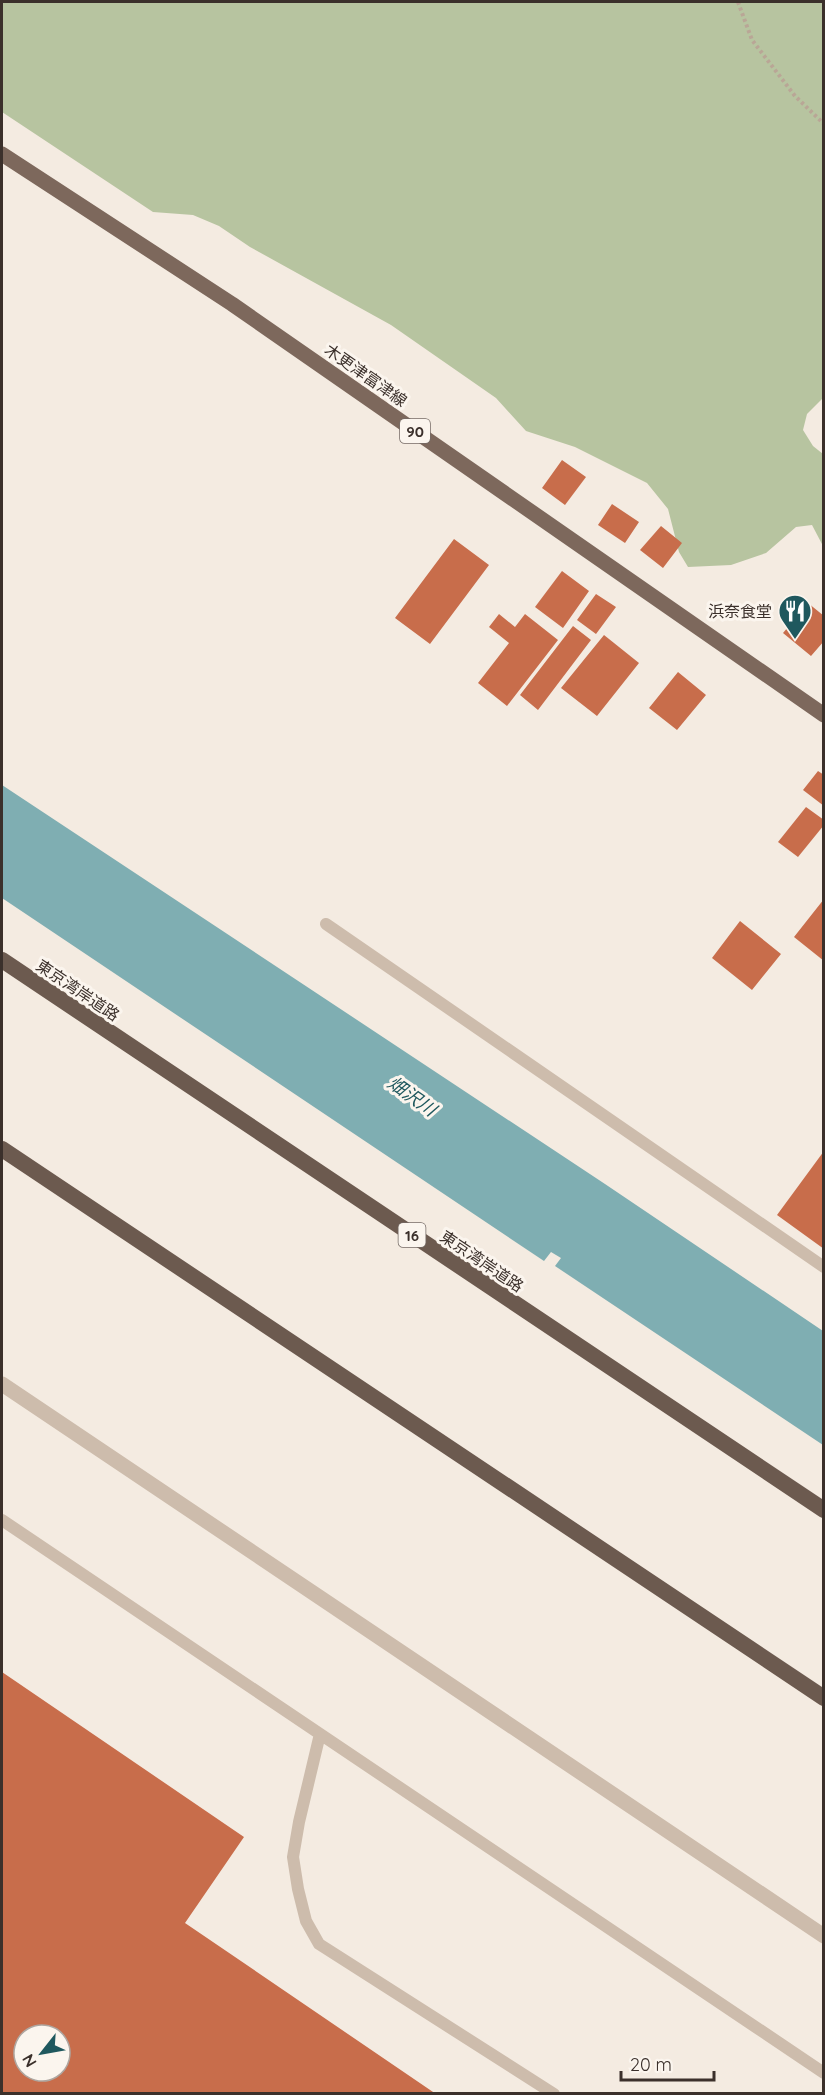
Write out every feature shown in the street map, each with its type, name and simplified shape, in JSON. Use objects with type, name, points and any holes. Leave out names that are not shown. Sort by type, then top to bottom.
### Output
[{"type":"highway","name":"東京湾岸道路","points":[[2,960],[824,1510]]},
{"type":"highway","points":[[2,1149],[824,1698]]},
{"type":"main road","name":"木更津富津線","points":[[2,154],[232,304],[824,715]]},
{"type":"street","points":[[2,1384],[824,1936]]},
{"type":"lane","points":[[326,924],[824,1267]]},
{"type":"lane","points":[[2,1520],[824,2073]]},
{"type":"lane","points":[[320,1734],[298,1822],[293,1857],[306,1921],[319,1944],[554,2094]]},
{"type":"path","points":[[738,2],[752,40],[795,96],[824,124]]},
{"type":"green space","points":[[2,2],[823,2],[824,397],[807,414],[803,430],[813,446],[823,454],[823,546],[812,525],[796,527],[766,553],[731,565],[688,567],[679,552],[668,509],[647,483],[575,447],[526,431],[496,398],[391,325],[250,247],[219,226],[193,215],[153,212],[2,112]]},
{"type":"water","name":"畑沢川","points":[[2,785],[823,1331],[823,1445],[555,1266],[561,1258],[551,1252],[544,1261],[2,898]]},
{"type":"building","points":[[562,460],[586,477],[565,505],[542,488]]},
{"type":"building","points":[[612,504],[639,522],[625,543],[598,525]]},
{"type":"building","points":[[661,526],[682,543],[663,568],[640,550]]},
{"type":"building","points":[[454,539],[489,565],[430,644],[395,618]]},
{"type":"building","points":[[562,571],[589,591],[563,628],[535,607]]},
{"type":"building","points":[[596,594],[616,607],[596,634],[577,620]]},
{"type":"building","points":[[808,603],[824,616],[824,641],[811,656],[783,633]]},
{"type":"building","points":[[499,614],[515,627],[525,614],[558,640],[507,706],[478,683],[509,643],[489,627]]},
{"type":"building","points":[[573,626],[591,640],[538,710],[520,695]]},
{"type":"building","points":[[604,635],[639,663],[597,716],[561,688]]},
{"type":"building","points":[[678,672],[706,695],[677,730],[649,708]]},
{"type":"building","points":[[818,771],[824,775],[824,806],[803,790]]},
{"type":"building","points":[[806,807],[824,820],[824,825],[798,857],[778,842]]},
{"type":"building","points":[[824,899],[824,961],[794,937]]},
{"type":"building","points":[[740,921],[781,954],[752,990],[712,958]]},
{"type":"building","points":[[824,1151],[824,1249],[777,1215]]},
{"type":"building","points":[[2,1672],[244,1837],[185,1923],[436,2094],[2,2094]]},
{"type":"place","name":"浜奈食堂","points":[[795,640]]}]
